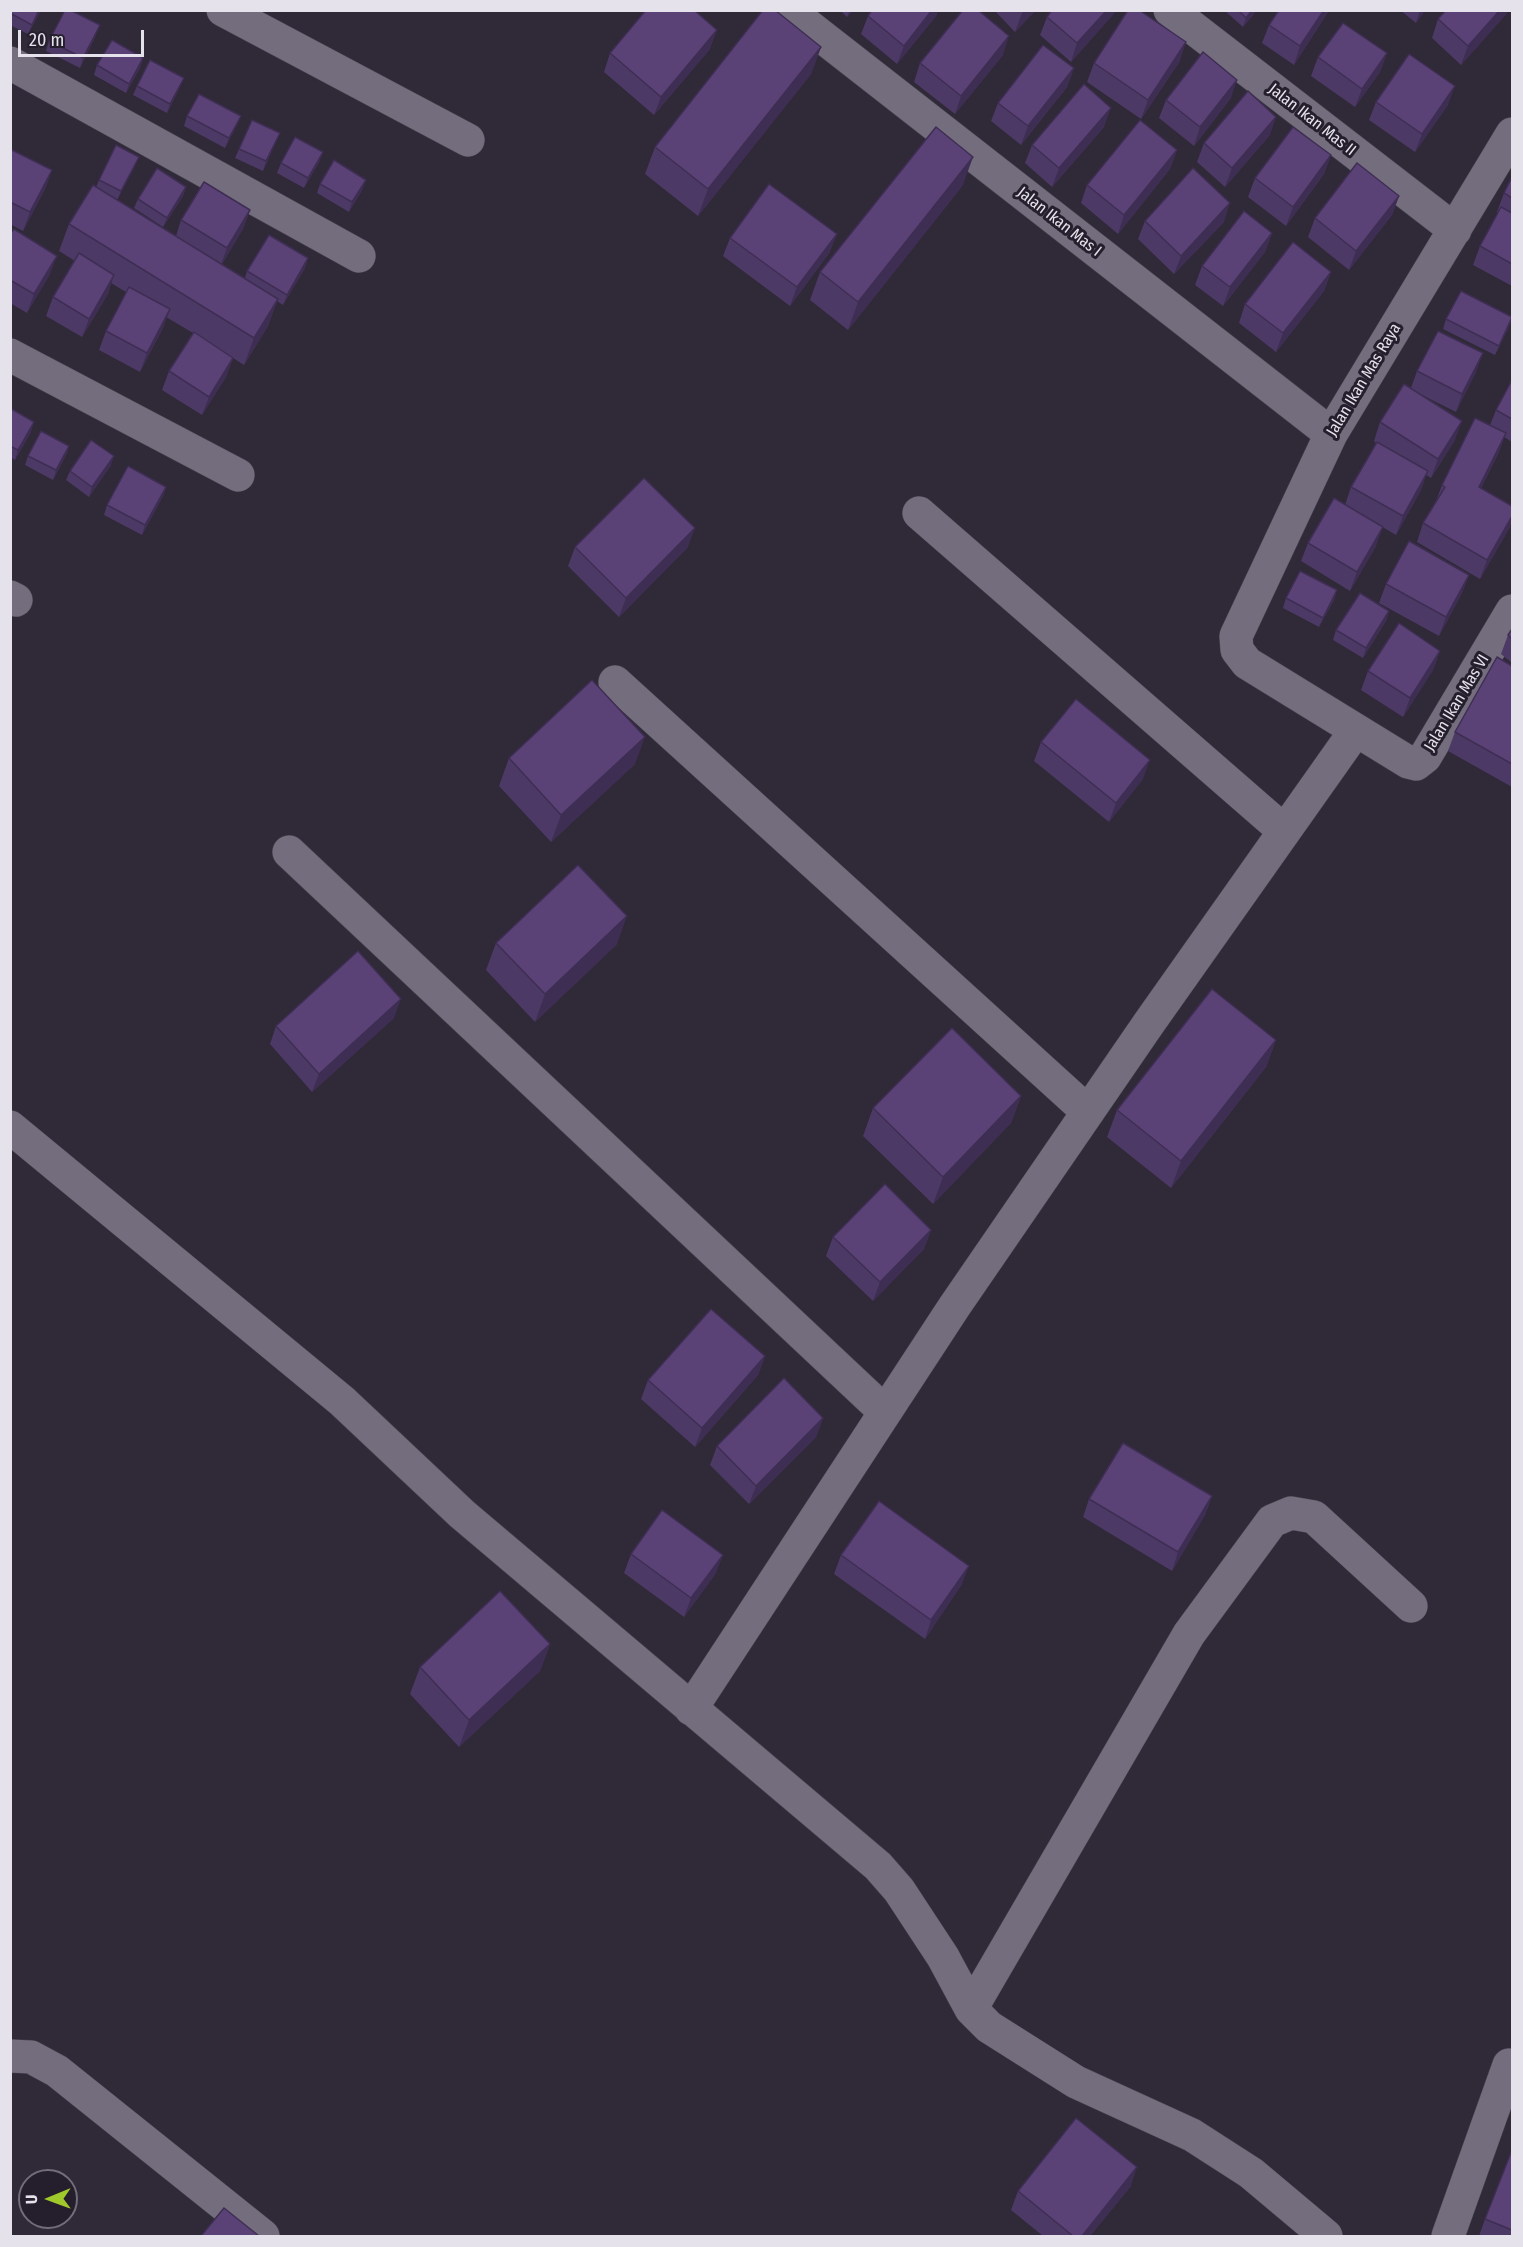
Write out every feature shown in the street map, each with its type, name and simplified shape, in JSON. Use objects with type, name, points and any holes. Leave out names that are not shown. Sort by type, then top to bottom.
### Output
[{"type":"street","points":[[223,10],[468,140]]},
{"type":"street","name":"Jalan Ikan Mas I","points":[[788,10],[1331,434]]},
{"type":"street","name":"Jalan Ikan Mas II","points":[[1170,10],[1455,230]]},
{"type":"street","points":[[10,63],[359,256]]},
{"type":"street","name":"Jalan Ikan Mas Raya","points":[[1356,730],[1247,663],[1237,650],[1236,636],[1331,434],[1512,134]]},
{"type":"street","points":[[10,355],[238,475]]},
{"type":"street","points":[[919,513],[1283,830]]},
{"type":"street","name":"Jalan Ikan Mas VI","points":[[1356,730],[1408,762],[1416,764],[1422,760],[1512,611]]},
{"type":"street","points":[[615,682],[1088,1112]]},
{"type":"street","points":[[691,1709],[884,1411],[1283,830],[1356,730]]},
{"type":"street","points":[[289,852],[884,1411]]},
{"type":"street","points":[[10,1127],[342,1401],[462,1514],[878,1866],[905,1900],[943,1957],[971,2009],[989,2027],[1076,2082],[1192,2135],[1251,2173],[1326,2236]]},
{"type":"street","points":[[971,2009],[1189,1634],[1272,1521],[1291,1513],[1314,1517],[1411,1606]]},
{"type":"street","points":[[10,2056],[31,2057],[57,2071],[263,2236]]},
{"type":"street","points":[[1448,2236],[1509,2065]]},
{"type":"building","points":[[10,10],[39,10],[32,25],[10,13]]},
{"type":"building","points":[[65,10],[70,10],[100,25],[83,58],[49,41]]},
{"type":"building","points":[[646,10],[694,10],[717,30],[661,97],[610,53]]},
{"type":"building","points":[[763,10],[775,10],[821,47],[708,189],[655,147]]},
{"type":"building","points":[[872,10],[932,10],[904,46],[868,16]]},
{"type":"building","points":[[963,10],[978,10],[1009,36],[961,96],[920,63]]},
{"type":"building","points":[[1052,10],[1107,10],[1077,43],[1047,17]]},
{"type":"building","points":[[1128,10],[1139,10],[1186,42],[1148,100],[1094,63]]},
{"type":"building","points":[[1238,10],[1252,10],[1246,18]]},
{"type":"building","points":[[1279,10],[1324,10],[1300,46],[1269,25]]},
{"type":"building","points":[[1446,10],[1500,10],[1468,46],[1438,19]]},
{"type":"building","points":[[1343,23],[1387,53],[1362,89],[1318,57]]},
{"type":"building","points":[[112,40],[143,58],[129,84],[97,65]]},
{"type":"building","points":[[1043,45],[1074,68],[1028,126],[998,103]]},
{"type":"building","points":[[1203,52],[1237,80],[1200,127],[1166,100]]},
{"type":"building","points":[[1409,54],[1455,86],[1422,134],[1376,102]]},
{"type":"building","points":[[150,60],[184,78],[170,104],[137,86]]},
{"type":"building","points":[[1084,84],[1111,108],[1059,168],[1032,145]]},
{"type":"building","points":[[1248,91],[1276,117],[1232,168],[1204,143]]},
{"type":"building","points":[[199,94],[241,116],[229,138],[187,116]]},
{"type":"building","points":[[252,120],[280,133],[266,161],[239,149]]},
{"type":"building","points":[[1140,120],[1177,150],[1124,215],[1087,185]]},
{"type":"building","points":[[936,127],[973,157],[858,302],[820,272]]},
{"type":"building","points":[[1293,127],[1331,155],[1293,207],[1255,178]]},
{"type":"building","points":[[295,137],[323,152],[308,178],[281,163]]},
{"type":"building","points":[[116,145],[139,157],[121,191],[99,180]]},
{"type":"building","points":[[10,149],[52,170],[30,212],[10,202]]},
{"type":"building","points":[[334,160],[366,180],[352,202],[320,184]]},
{"type":"building","points":[[1357,163],[1399,196],[1356,251],[1315,218]]},
{"type":"building","points":[[157,168],[186,187],[167,218],[138,199]]},
{"type":"building","points":[[1193,168],[1230,203],[1181,256],[1145,221]]},
{"type":"building","points":[[1512,177],[1512,198],[1504,193]]},
{"type":"building","points":[[204,182],[250,210],[227,248],[181,220]]},
{"type":"building","points":[[769,184],[837,234],[797,287],[730,238]]},
{"type":"building","points":[[93,185],[278,299],[254,338],[69,224]]},
{"type":"building","points":[[1501,207],[1512,213],[1512,264],[1480,246]]},
{"type":"building","points":[[1244,211],[1272,233],[1230,287],[1202,266]]},
{"type":"building","points":[[14,229],[57,256],[34,294],[10,280],[10,234]]},
{"type":"building","points":[[269,235],[308,258],[287,295],[247,271]]},
{"type":"building","points":[[1293,242],[1331,272],[1283,333],[1245,304]]},
{"type":"building","points":[[79,253],[114,275],[89,319],[53,297]]},
{"type":"building","points":[[129,287],[170,309],[147,353],[106,331]]},
{"type":"building","points":[[1461,291],[1512,317],[1499,346],[1446,319]]},
{"type":"building","points":[[1438,331],[1483,353],[1462,394],[1417,371]]},
{"type":"building","points":[[194,332],[233,358],[209,397],[169,371]]},
{"type":"building","points":[[1512,380],[1512,419],[1496,410]]},
{"type":"building","points":[[1404,384],[1462,421],[1438,459],[1380,422]]},
{"type":"building","points":[[10,408],[34,422],[18,450],[10,446]]},
{"type":"building","points":[[1475,418],[1506,433],[1479,487],[1512,506],[1512,516],[1487,560],[1423,523],[1445,487],[1442,485]]},
{"type":"building","points":[[41,431],[69,446],[56,470],[28,456]]},
{"type":"building","points":[[91,440],[114,456],[92,487],[70,471]]},
{"type":"building","points":[[1377,442],[1428,471],[1403,516],[1351,487]]},
{"type":"building","points":[[128,466],[166,487],[145,525],[107,505]]},
{"type":"building","points":[[644,478],[695,528],[626,598],[575,547]]},
{"type":"building","points":[[1334,498],[1383,527],[1357,572],[1308,543]]},
{"type":"building","points":[[1409,541],[1469,575],[1446,617],[1386,584]]},
{"type":"building","points":[[1300,571],[1337,590],[1323,618],[1286,598]]},
{"type":"building","points":[[1360,593],[1389,611],[1366,648],[1336,630]]},
{"type":"building","points":[[1399,623],[1440,651],[1410,698],[1368,671]]},
{"type":"building","points":[[1497,657],[1512,666],[1512,764],[1455,732]]},
{"type":"building","points":[[592,680],[645,737],[561,815],[509,758]]},
{"type":"building","points":[[1076,699],[1150,760],[1116,803],[1041,742]]},
{"type":"building","points":[[578,865],[627,916],[545,994],[496,943]]},
{"type":"building","points":[[358,951],[401,999],[319,1074],[276,1026]]},
{"type":"building","points":[[1212,989],[1276,1040],[1181,1161],[1117,1110]]},
{"type":"building","points":[[952,1028],[1021,1096],[943,1177],[873,1108]]},
{"type":"building","points":[[885,1184],[931,1230],[880,1282],[833,1237]]},
{"type":"building","points":[[711,1309],[765,1356],[702,1428],[648,1380]]},
{"type":"building","points":[[784,1378],[823,1418],[756,1486],[717,1446]]},
{"type":"building","points":[[1123,1443],[1212,1496],[1178,1552],[1089,1499]]},
{"type":"building","points":[[879,1501],[969,1566],[931,1620],[841,1555]]},
{"type":"building","points":[[662,1510],[723,1555],[691,1598],[631,1554]]},
{"type":"building","points":[[500,1591],[550,1644],[469,1720],[420,1667]]},
{"type":"building","points":[[1076,2118],[1137,2167],[1082,2236],[1073,2236],[1018,2191]]},
{"type":"building","points":[[1512,2150],[1512,2230],[1485,2219]]},
{"type":"building","points":[[224,2208],[259,2236],[201,2236]]}]
